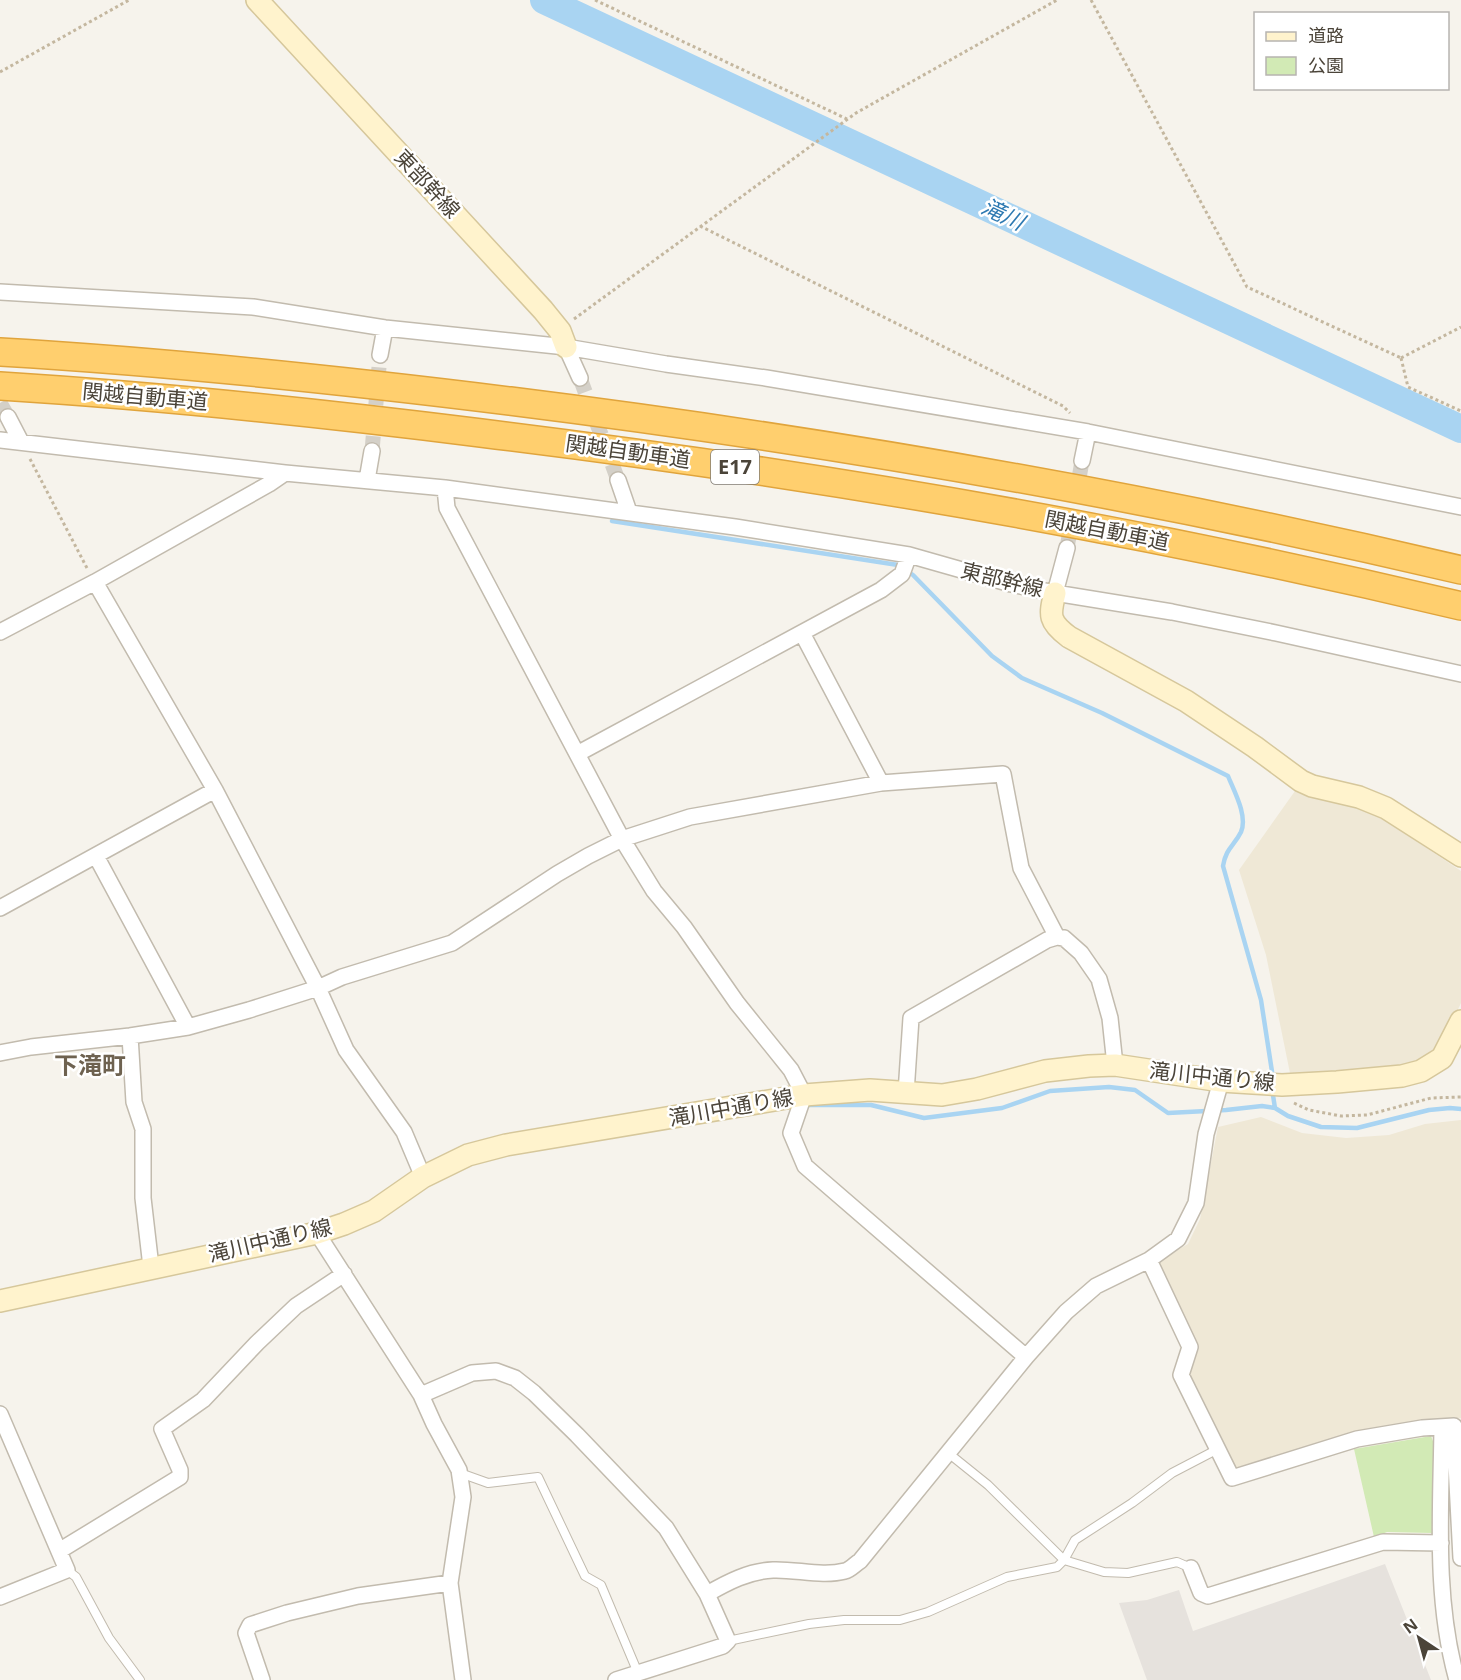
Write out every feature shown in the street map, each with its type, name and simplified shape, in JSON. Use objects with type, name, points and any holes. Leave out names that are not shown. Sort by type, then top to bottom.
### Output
[{"type":"highway","name":"関越自動車道","points":[[0,352],[101,358],[384,385],[603,412],[801,440],[979,470],[1147,502],[1461,570]]},
{"type":"highway","name":"関越自動車道","points":[[0,386],[98,392],[388,422],[612,449],[790,475],[981,507],[1134,536],[1349,579],[1461,606]]},
{"type":"street","name":"東部幹線","points":[[257,0],[543,310],[563,339],[580,378]]},
{"type":"street","points":[[0,292],[253,307],[385,328],[563,339],[666,364],[766,378],[1088,432],[1461,507]]},
{"type":"street","points":[[380,355],[385,328]]},
{"type":"street","points":[[8,417],[21,442]]},
{"type":"street","points":[[1082,461],[1088,432]]},
{"type":"street","name":"東部幹線","points":[[0,440],[285,473],[445,488],[735,527],[1054,593],[1050,612],[1055,624],[1070,637],[1186,701],[1301,781],[1312,786],[1359,797],[1386,808],[1461,856]]},
{"type":"street","points":[[367,480],[372,452]]},
{"type":"street","points":[[0,632],[95,582],[259,490],[285,473]]},
{"type":"street","points":[[618,480],[629,512]]},
{"type":"street","points":[[445,488],[447,508],[622,839],[654,891],[684,927],[737,1003],[791,1070],[804,1095],[791,1133],[805,1166],[1026,1357]]},
{"type":"street","points":[[1067,548],[1054,593],[1207,619],[1461,674]]},
{"type":"street","points":[[577,754],[881,590],[906,564]]},
{"type":"street","points":[[95,582],[215,790],[318,988],[346,1050],[404,1132],[423,1177]]},
{"type":"street","points":[[802,633],[881,783]]},
{"type":"street","points":[[0,1053],[188,1026],[249,1010],[318,988],[342,977],[452,943],[558,874],[622,839],[690,817],[881,783],[1004,774],[1021,868],[1057,936]]},
{"type":"street","points":[[0,908],[215,790]]},
{"type":"street","points":[[96,856],[188,1026]]},
{"type":"street","points":[[906,1093],[910,1018],[1057,936],[1064,938],[1081,953],[1099,979],[1110,1018],[1115,1065]]},
{"type":"street","name":"滝川中通り線","points":[[0,1301],[317,1233],[374,1211],[423,1177],[468,1155],[506,1145],[804,1095],[870,1090],[942,1095],[1045,1071],[1115,1065],[1221,1081],[1275,1084],[1337,1082],[1402,1076],[1421,1071],[1442,1058],[1461,1021]]},
{"type":"street","points":[[130,1036],[134,1102],[143,1129],[142,1198],[151,1267]]},
{"type":"street","points":[[707,1594],[748,1574],[774,1570],[847,1571],[860,1560],[947,1452],[1066,1312],[1096,1286],[1149,1260],[1178,1239],[1196,1203],[1206,1134],[1221,1081]]},
{"type":"street","points":[[317,1233],[421,1395],[460,1473],[462,1497],[450,1583],[463,1680]]},
{"type":"street","points":[[1149,1260],[1190,1347],[1181,1375],[1232,1478],[1357,1438],[1422,1428],[1454,1426],[1461,1558]]},
{"type":"street","points":[[59,1551],[180,1477],[180,1470],[162,1429],[203,1400],[296,1306],[344,1274]]},
{"type":"street","points":[[421,1395],[472,1373],[496,1371],[515,1378],[578,1435],[666,1527],[707,1594],[728,1641],[723,1646],[616,1680]]},
{"type":"street","points":[[0,1414],[67,1570],[0,1597]]},
{"type":"street","points":[[1442,1427],[1441,1589],[1450,1654],[1457,1680]]},
{"type":"street","points":[[1191,1568],[1201,1593],[1208,1596],[1383,1542],[1441,1543]]},
{"type":"street","points":[[262,1680],[246,1633],[250,1626],[287,1613],[358,1596],[450,1583]]},
{"type":"lane","points":[[728,1641],[809,1624],[844,1620],[900,1620],[928,1612],[1007,1577],[1057,1567],[1064,1560],[1075,1540],[1132,1503],[1172,1473],[1218,1449]]},
{"type":"lane","points":[[947,1452],[988,1485],[1064,1560],[1104,1572],[1128,1573],[1177,1562],[1191,1568]]},
{"type":"lane","points":[[460,1473],[488,1483],[538,1477],[585,1576],[602,1585],[638,1673]]},
{"type":"lane","points":[[67,1570],[76,1577],[109,1638],[141,1680]]},
{"type":"path","points":[[0,72],[129,0]]},
{"type":"path","points":[[595,0],[848,119]]},
{"type":"path","points":[[563,339],[700,226],[856,113],[1057,0]]},
{"type":"path","points":[[1091,0],[1247,287],[1401,358]]},
{"type":"path","points":[[700,226],[1063,406],[1088,432]]},
{"type":"path","points":[[1401,358],[1461,327]]},
{"type":"path","points":[[1401,358],[1408,387],[1461,411]]},
{"type":"path","points":[[21,442],[95,582]]},
{"type":"path","points":[[1275,1084],[1287,1100],[1309,1110],[1341,1116],[1367,1115],[1431,1098],[1461,1097]]},
{"type":"shaded area","points":[[1295,791],[1353,806],[1377,815],[1461,871],[1461,1003],[1440,1047],[1421,1063],[1291,1078],[1266,955],[1239,870]]},
{"type":"shaded area","points":[[1261,1117],[1302,1133],[1346,1138],[1389,1135],[1425,1124],[1461,1120],[1461,1418],[1423,1422],[1236,1469],[1191,1382],[1190,1369],[1199,1349],[1157,1267],[1159,1261],[1188,1244],[1200,1219],[1218,1127]]},
{"type":"shaded area","points":[[1385,1564],[1431,1680],[1147,1680],[1119,1603],[1147,1600],[1179,1590],[1193,1631]]},
{"type":"green space","points":[[1431,1436],[1438,1454],[1437,1527],[1432,1533],[1387,1532],[1374,1537],[1354,1449]]},
{"type":"waterway","name":"滝川","points":[[544,0],[1461,429]]},
{"type":"waterway","points":[[612,521],[898,565],[913,575],[992,656],[1022,678],[1102,713],[1228,776],[1239,804],[1243,826],[1226,855],[1223,866],[1261,1000],[1273,1078]]},
{"type":"waterway","points":[[808,1105],[871,1105],[924,1118],[1002,1108],[1050,1091],[1109,1087],[1135,1090],[1168,1113],[1262,1106],[1275,1108],[1288,1116],[1321,1127],[1357,1128],[1429,1110],[1461,1109]]},
{"type":"waterway","points":[[1272,1089],[1275,1108]]},
{"type":"tunnel","points":[[372,451],[380,355]]},
{"type":"tunnel","points":[[580,378],[618,480]]},
{"type":"tunnel","points":[[0,403],[8,417]]},
{"type":"tunnel","points":[[1067,548],[1082,461]]},
{"type":"district","name":"下滝町","points":[[90,1066]]}]
